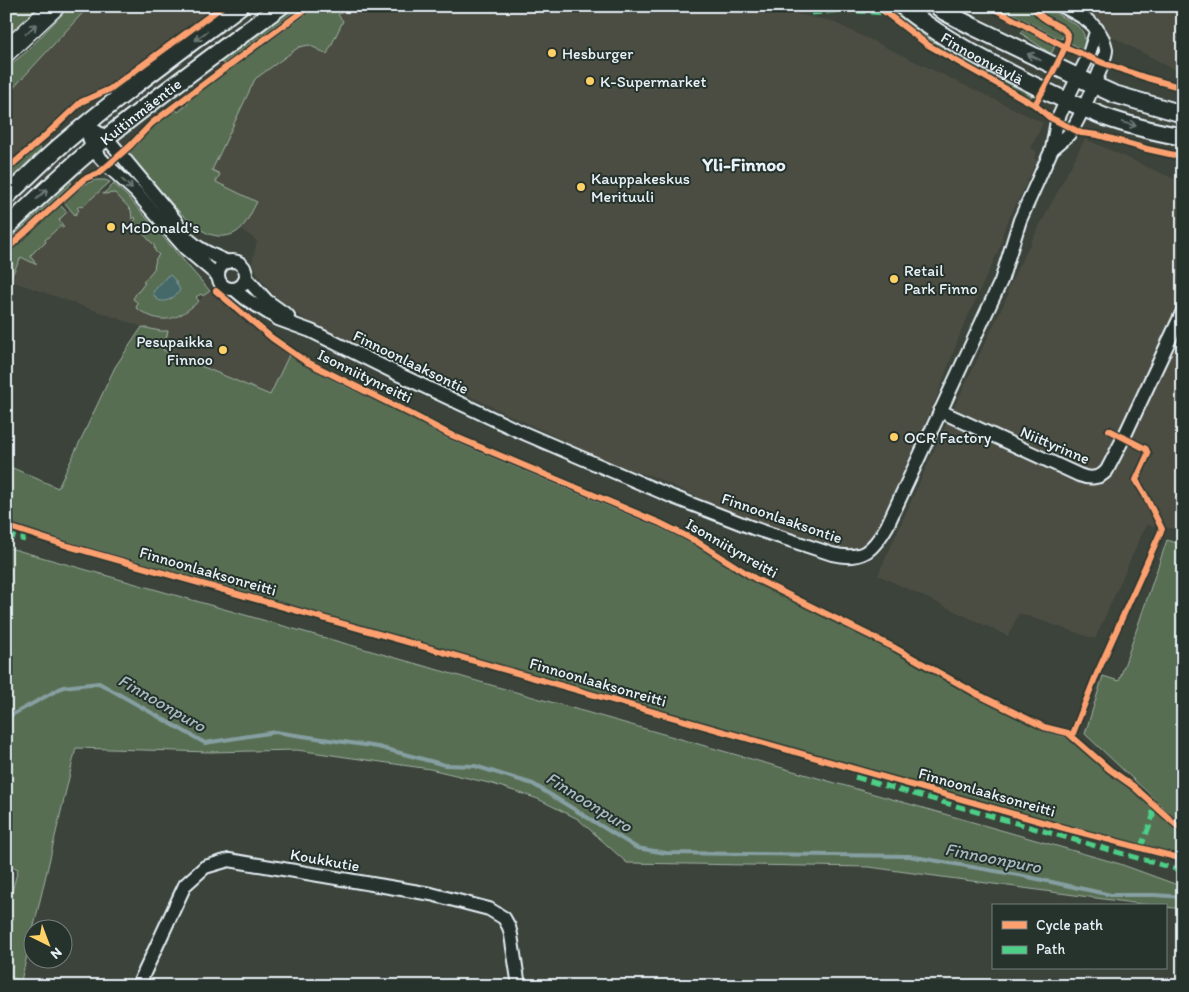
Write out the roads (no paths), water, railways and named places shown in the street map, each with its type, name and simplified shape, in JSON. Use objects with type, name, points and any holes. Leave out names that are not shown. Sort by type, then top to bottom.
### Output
[{"type":"highway","points":[[6,52],[55,6]]},
{"type":"main road","name":"Kuitinmäentie","points":[[6,197],[86,125],[240,6]]},
{"type":"main road","name":"Kuitinmäentie","points":[[6,228],[68,169],[92,149],[170,88],[282,6]]},
{"type":"main road","name":"Finnoonväylä","points":[[902,6],[943,37],[972,54],[1066,101],[1107,117],[1154,131],[1183,137]]},
{"type":"main road","name":"Finnoonväylä","points":[[937,6],[960,20],[1114,94],[1183,114]]},
{"type":"street","points":[[1062,6],[1089,21],[1097,29]]},
{"type":"street","name":"Finnoonlaaksontie","points":[[1052,149],[1070,133],[1103,63],[1106,50],[1097,29]]},
{"type":"street","name":"Finnoonlaaksontie","points":[[234,289],[246,299],[278,318],[311,331],[519,431],[674,497],[753,528],[842,556],[853,556],[870,550],[881,536],[1001,281],[1020,220],[1052,149],[1057,121],[1088,57],[1097,29]]},
{"type":"street","points":[[86,125],[107,138],[193,244],[203,251],[228,262]]},
{"type":"street","points":[[86,125],[92,149],[136,192],[186,248],[218,276],[226,288],[234,289],[242,286],[246,278],[243,266],[239,262],[233,261],[220,267],[218,276]]},
{"type":"street","name":"Finnoonlaaksontie","points":[[246,278],[267,301],[311,331]]},
{"type":"street","name":"Niittyrinne","points":[[940,411],[1079,475],[1089,478],[1099,476],[1108,470],[1183,311]]},
{"type":"street","name":"Koukkutie","points":[[138,986],[185,886],[205,867],[229,860],[430,894],[489,908],[504,918],[512,935],[518,986]]},
{"type":"water","points":[[170,275],[180,290],[174,297],[166,301],[158,300],[153,292]]},
{"type":"waterway","name":"Finnoonpuro","points":[[6,718],[63,687],[99,683],[205,743],[275,732],[378,747],[445,765],[475,766],[533,784],[637,848],[666,853],[909,856],[1024,876],[1111,895],[1183,897]]},
{"type":"place","name":"Hesburger","points":[[552,53]]},
{"type":"place","name":"K-Supermarket","points":[[590,81]]},
{"type":"place","name":"Kauppakeskus Merituuli","points":[[581,187]]},
{"type":"place","name":"McDonald's","points":[[111,227]]},
{"type":"place","name":"Retail Park Finno","points":[[894,279]]},
{"type":"place","name":"Pesupaikka Finnoo","points":[[223,350]]},
{"type":"place","name":"OCR Factory","points":[[894,437]]},
{"type":"district","name":"Yli-Finnoo","points":[[744,164]]}]
